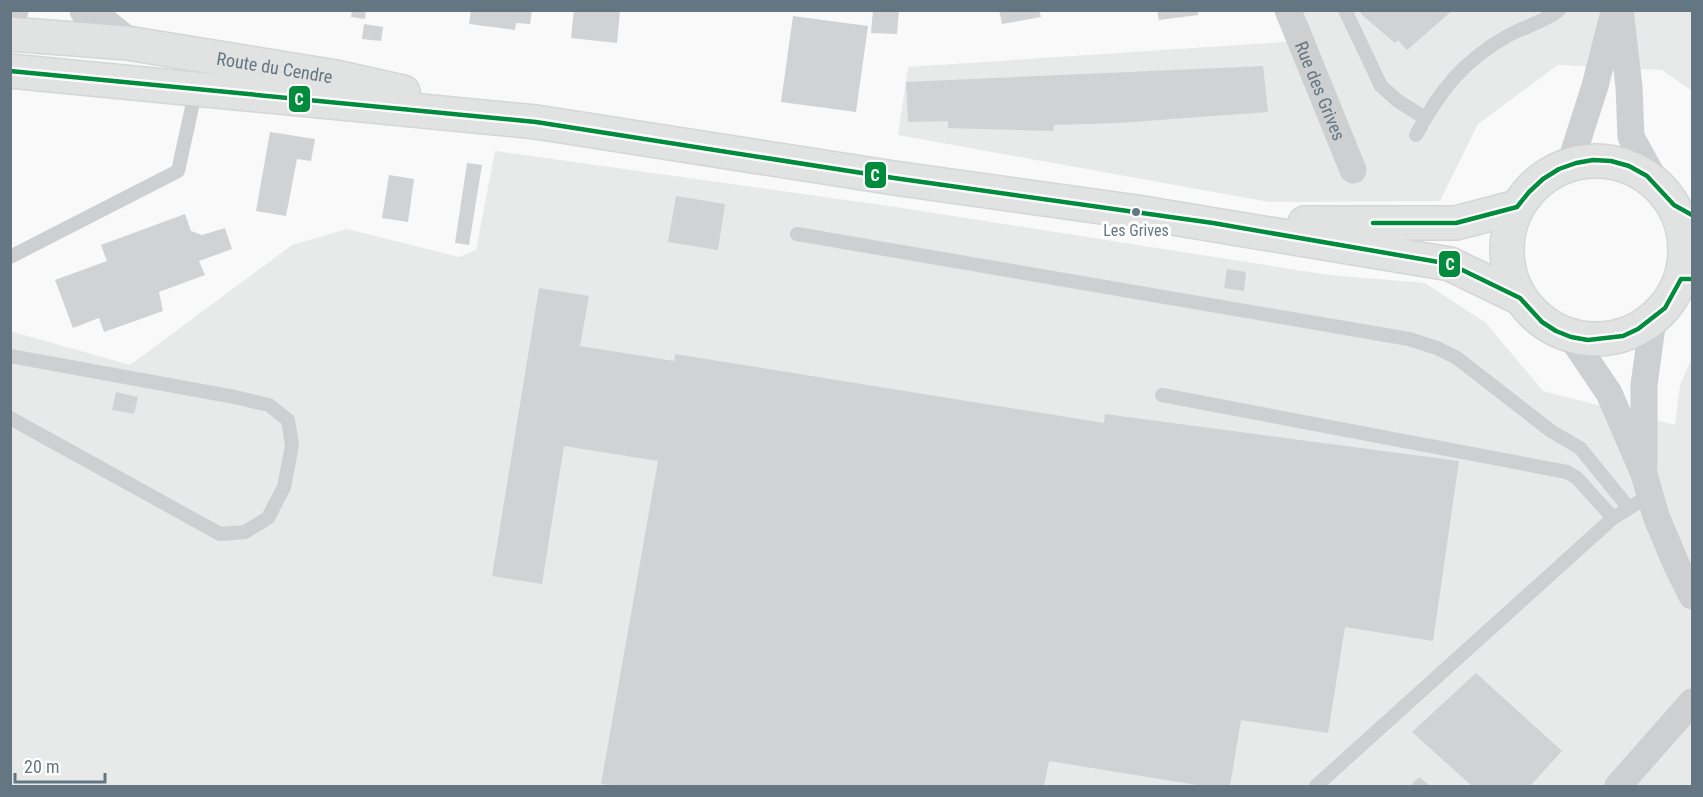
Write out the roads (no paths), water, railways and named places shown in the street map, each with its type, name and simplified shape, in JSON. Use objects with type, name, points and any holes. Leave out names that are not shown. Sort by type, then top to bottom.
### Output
[{"type":"main road","name":"Route du Cendre","points":[[10,34],[127,44],[336,77],[536,122]]},
{"type":"main road","name":"Route du Cendre","points":[[10,71],[536,122],[894,178],[1213,223],[1450,264],[1520,298]]},
{"type":"main road","points":[[1585,161],[1617,163],[1646,176],[1675,202],[1685,242],[1686,279],[1653,319],[1638,329],[1623,336],[1606,339],[1571,337],[1542,322],[1520,298],[1508,269],[1506,253],[1510,222],[1527,193],[1554,171],[1585,161]]},
{"type":"main road","name":"Route du Cendre","points":[[1213,223],[1456,223],[1517,207]]},
{"type":"street","points":[[10,16],[12,10]]},
{"type":"street","points":[[86,10],[127,44]]},
{"type":"street","name":"Rue des Grives","points":[[1287,10],[1353,170]]},
{"type":"street","points":[[1570,165],[1595,86],[1615,10]]},
{"type":"street","points":[[1620,10],[1629,87],[1631,137],[1675,202]]},
{"type":"street","points":[[1640,492],[1644,385],[1653,319]]},
{"type":"street","points":[[1571,337],[1609,393],[1640,492],[1656,516],[1692,596]]},
{"type":"street","points":[[1618,786],[1692,702]]},
{"type":"lane","points":[[1345,10],[1381,86],[1398,101],[1425,118]]},
{"type":"lane","points":[[1416,135],[1446,85],[1465,66],[1507,36],[1547,19],[1559,10]]},
{"type":"lane","points":[[10,257],[178,171],[196,90]]},
{"type":"lane","points":[[797,234],[1409,339],[1437,348],[1457,358],[1551,431],[1580,448],[1640,492],[1316,786]]},
{"type":"lane","points":[[10,356],[269,405],[288,420],[292,445],[284,487],[268,518],[245,532],[220,534],[10,418]]},
{"type":"lane","points":[[1161,395],[1567,472],[1577,478],[1613,518]]},
{"type":"place","name":"Les Grives","points":[[1136,212]]}]
